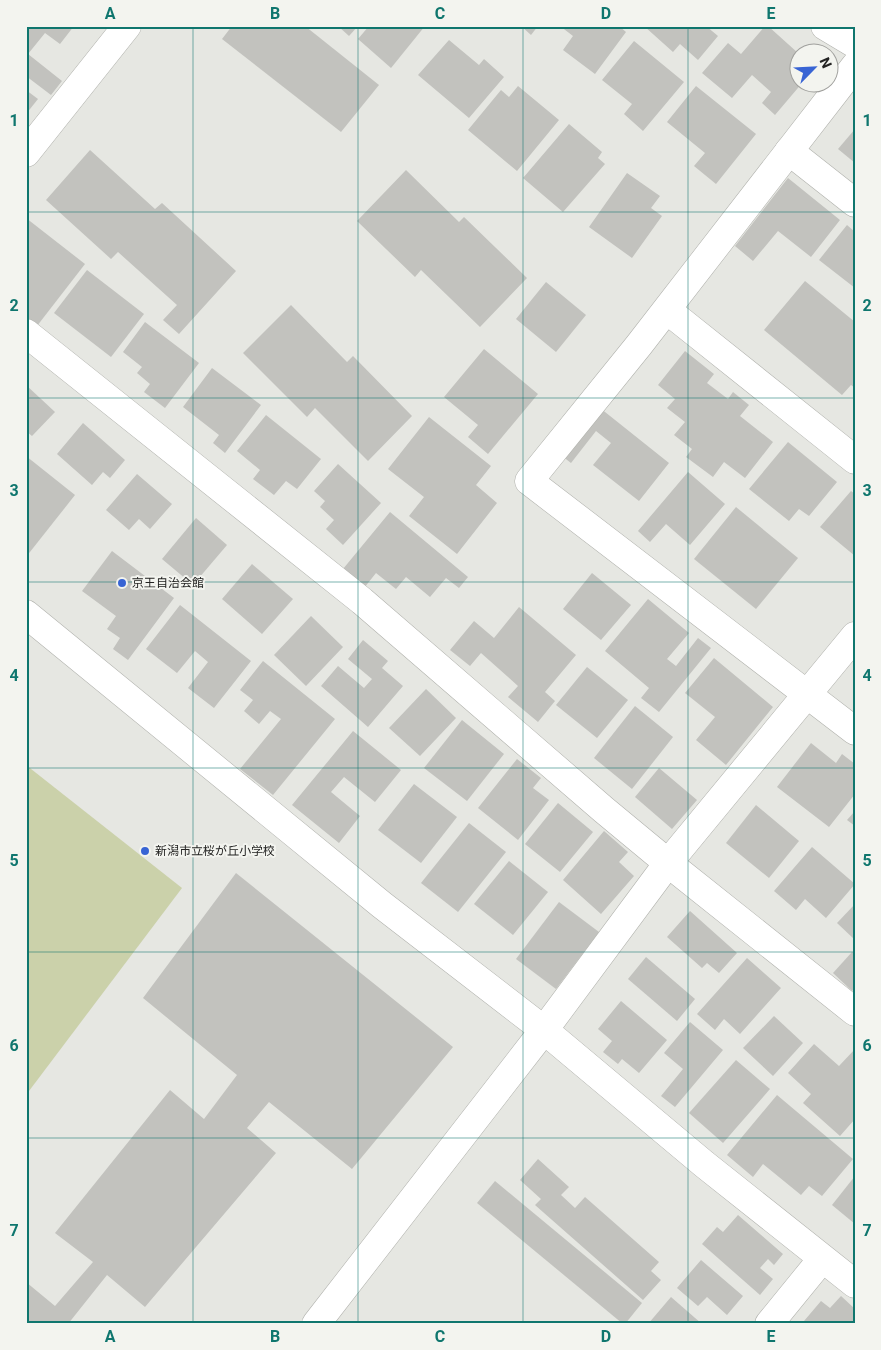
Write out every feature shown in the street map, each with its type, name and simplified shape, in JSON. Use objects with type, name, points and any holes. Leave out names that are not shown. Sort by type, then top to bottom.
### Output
[{"type":"street","points":[[825,26],[855,44]]},
{"type":"street","points":[[26,153],[119,29]]},
{"type":"street","points":[[855,66],[667,310],[529,481],[855,732]]},
{"type":"street","points":[[790,151],[855,203]]},
{"type":"street","points":[[667,310],[855,460]]},
{"type":"street","points":[[26,333],[362,601],[596,804],[855,1012]]},
{"type":"street","points":[[26,614],[382,905],[544,1030],[704,1164],[855,1284]]},
{"type":"street","points":[[316,1324],[544,1030],[668,863],[855,636]]},
{"type":"street","points":[[769,1324],[822,1259]]},
{"type":"green space","points":[[26,765],[182,888],[26,1095]]},
{"type":"building","points":[[26,26],[74,26],[60,44],[45,33],[28,54],[62,81],[51,95],[26,76]]},
{"type":"building","points":[[232,26],[305,26],[379,85],[341,132],[222,39]]},
{"type":"building","points":[[338,26],[358,26],[349,36]]},
{"type":"building","points":[[369,26],[425,26],[391,68],[358,39]]},
{"type":"building","points":[[521,26],[538,26],[531,35]]},
{"type":"building","points":[[560,26],[619,26],[626,32],[595,74],[563,50],[573,36]]},
{"type":"building","points":[[644,26],[706,26],[718,36],[698,60],[680,44],[673,52]]},
{"type":"building","points":[[765,26],[768,26],[788,44],[788,92],[795,92],[775,115],[762,103],[771,92],[752,75],[732,98],[702,73],[728,43],[741,54]]},
{"type":"building","points":[[449,40],[479,65],[484,59],[504,77],[469,118],[418,75]]},
{"type":"building","points":[[634,41],[684,82],[643,131],[624,114],[632,104],[602,80]]},
{"type":"building","points":[[518,86],[559,120],[517,171],[468,130],[501,90],[509,97]]},
{"type":"building","points":[[696,86],[756,134],[716,184],[694,166],[705,153],[667,122]]},
{"type":"building","points":[[26,90],[38,99],[26,114]]},
{"type":"building","points":[[569,124],[602,152],[598,158],[605,164],[563,212],[523,178]]},
{"type":"building","points":[[855,129],[855,163],[838,149]]},
{"type":"building","points":[[90,150],[155,209],[162,203],[236,271],[179,334],[163,320],[177,305],[118,252],[111,259],[46,200]]},
{"type":"building","points":[[406,170],[459,222],[464,217],[527,278],[480,327],[421,270],[415,277],[357,221]]},
{"type":"building","points":[[627,173],[660,196],[651,208],[662,216],[632,258],[589,227]]},
{"type":"building","points":[[788,178],[840,220],[811,257],[778,231],[753,261],[735,246]]},
{"type":"building","points":[[26,218],[85,264],[37,326],[26,318]]},
{"type":"building","points":[[847,225],[855,232],[855,288],[819,260]]},
{"type":"building","points":[[87,270],[144,314],[111,357],[54,313]]},
{"type":"building","points":[[805,281],[855,322],[855,388],[851,385],[842,395],[764,330]]},
{"type":"building","points":[[546,282],[586,315],[556,352],[516,319]]},
{"type":"building","points":[[291,305],[347,362],[353,356],[412,416],[368,461],[315,408],[307,417],[243,353]]},
{"type":"building","points":[[145,322],[199,363],[165,408],[144,392],[150,384],[137,373],[142,367],[123,352]]},
{"type":"building","points":[[484,349],[538,394],[488,454],[468,437],[478,425],[444,397]]},
{"type":"building","points":[[685,351],[714,374],[707,383],[728,399],[733,392],[749,405],[740,416],[773,442],[745,478],[724,462],[713,477],[686,457],[692,449],[674,435],[685,422],[667,408],[675,399],[658,385]]},
{"type":"building","points":[[212,368],[261,405],[225,453],[213,443],[219,435],[183,407]]},
{"type":"building","points":[[26,385],[55,412],[32,436],[26,431]]},
{"type":"building","points":[[600,408],[669,463],[639,501],[593,465],[611,443],[596,431],[571,463],[562,456]]},
{"type":"building","points":[[266,415],[321,459],[297,489],[286,481],[274,495],[253,479],[260,470],[237,451]]},
{"type":"building","points":[[429,417],[491,466],[476,485],[497,503],[457,554],[409,516],[424,497],[388,469]]},
{"type":"building","points":[[83,423],[125,460],[110,478],[103,472],[92,485],[57,454]]},
{"type":"building","points":[[788,442],[837,482],[809,516],[799,509],[789,521],[749,489]]},
{"type":"building","points":[[26,456],[75,495],[26,557]]},
{"type":"building","points":[[338,464],[381,503],[343,545],[326,529],[334,520],[320,507],[325,501],[314,491]]},
{"type":"building","points":[[688,472],[725,504],[690,545],[666,524],[650,542],[638,531]]},
{"type":"building","points":[[137,474],[172,504],[150,529],[139,519],[129,530],[106,510]]},
{"type":"building","points":[[851,491],[855,494],[855,556],[820,527]]},
{"type":"building","points":[[736,507],[798,558],[756,609],[694,559]]},
{"type":"building","points":[[390,512],[468,577],[459,588],[446,578],[430,597],[406,577],[396,589],[376,573],[364,588],[343,569]]},
{"type":"building","points":[[196,518],[227,545],[193,585],[162,559]]},
{"type":"building","points":[[112,551],[174,598],[128,660],[113,649],[120,638],[107,629],[116,616],[82,591]]},
{"type":"building","points":[[252,564],[293,599],[262,634],[222,599]]},
{"type":"building","points":[[592,573],[631,605],[601,640],[563,609]]},
{"type":"building","points":[[648,599],[689,633],[667,659],[676,666],[698,638],[711,648],[659,712],[641,698],[649,688],[605,651]]},
{"type":"building","points":[[180,605],[251,661],[214,708],[188,688],[208,662],[195,651],[177,673],[146,649]]},
{"type":"building","points":[[519,607],[576,655],[545,692],[555,701],[538,722],[508,697],[518,686],[481,653],[470,666],[450,650],[474,621],[494,638]]},
{"type":"building","points":[[311,616],[343,647],[306,686],[274,655]]},
{"type":"building","points":[[363,640],[388,661],[382,668],[403,686],[368,727],[321,686],[338,666],[364,688],[372,679],[348,659]]},
{"type":"building","points":[[714,658],[773,707],[726,765],[696,740],[715,717],[685,693]]},
{"type":"building","points":[[263,661],[335,719],[273,795],[240,769],[281,719],[270,711],[259,724],[244,711],[253,700],[240,690]]},
{"type":"building","points":[[587,667],[628,700],[597,738],[556,705]]},
{"type":"building","points":[[426,689],[456,718],[420,756],[389,728]]},
{"type":"building","points":[[635,706],[673,737],[632,789],[594,758]]},
{"type":"building","points":[[462,720],[504,754],[467,801],[424,768]]},
{"type":"building","points":[[353,731],[401,770],[375,802],[344,777],[331,792],[360,816],[339,843],[292,805]]},
{"type":"building","points":[[811,743],[836,763],[842,754],[855,764],[855,794],[829,827],[777,787]]},
{"type":"building","points":[[517,759],[541,778],[533,788],[549,800],[518,840],[478,808]]},
{"type":"building","points":[[659,768],[697,800],[672,829],[635,797]]},
{"type":"building","points":[[414,784],[457,817],[421,863],[378,830]]},
{"type":"building","points":[[558,803],[593,832],[560,872],[525,844]]},
{"type":"building","points":[[756,805],[799,841],[769,878],[726,843]]},
{"type":"building","points":[[855,811],[855,826],[847,820]]},
{"type":"building","points":[[469,823],[506,852],[458,912],[421,883]]},
{"type":"building","points":[[604,831],[628,852],[619,862],[634,876],[601,914],[563,880]]},
{"type":"building","points":[[812,847],[855,884],[826,918],[805,899],[796,910],[774,891]]},
{"type":"building","points":[[509,861],[548,892],[513,935],[474,904]]},
{"type":"building","points":[[236,873],[453,1047],[352,1169],[269,1102],[247,1128],[276,1153],[145,1307],[107,1275],[68,1324],[26,1324],[26,1282],[55,1306],[93,1262],[55,1233],[170,1090],[204,1119],[237,1075],[143,998]]},
{"type":"building","points":[[559,902],[599,932],[556,989],[516,959]]},
{"type":"building","points":[[855,904],[855,940],[837,923]]},
{"type":"building","points":[[690,911],[737,953],[719,973],[707,963],[702,968],[667,937]]},
{"type":"building","points":[[852,952],[855,954],[855,987],[852,991],[833,973]]},
{"type":"building","points":[[646,957],[695,999],[677,1021],[628,979]]},
{"type":"building","points":[[747,958],[781,988],[740,1034],[724,1019],[715,1030],[697,1014]]},
{"type":"building","points":[[621,1001],[667,1040],[639,1073],[622,1059],[618,1064],[603,1052],[612,1041],[598,1029]]},
{"type":"building","points":[[774,1016],[803,1043],[773,1076],[743,1048]]},
{"type":"building","points":[[690,1022],[723,1050],[675,1107],[661,1096],[683,1069],[664,1053]]},
{"type":"building","points":[[814,1044],[839,1066],[855,1049],[855,1119],[840,1136],[803,1103],[811,1094],[788,1073]]},
{"type":"building","points":[[736,1060],[770,1089],[723,1143],[689,1113]]},
{"type":"building","points":[[777,1095],[853,1159],[822,1196],[809,1186],[801,1195],[763,1164],[753,1177],[727,1155]]},
{"type":"building","points":[[538,1159],[569,1187],[561,1195],[575,1208],[585,1197],[659,1262],[651,1271],[661,1280],[643,1300],[535,1205],[541,1199],[520,1180]]},
{"type":"building","points":[[855,1176],[855,1224],[832,1205]]},
{"type":"building","points":[[495,1181],[642,1303],[625,1324],[477,1203]]},
{"type":"building","points":[[738,1215],[783,1254],[774,1265],[768,1259],[760,1268],[773,1279],[760,1295],[702,1244],[717,1227],[723,1232]]},
{"type":"building","points":[[701,1260],[743,1296],[727,1315],[707,1297],[698,1306],[677,1288]]},
{"type":"building","points":[[841,1296],[855,1309],[855,1324],[808,1324],[804,1321],[821,1301],[830,1308]]},
{"type":"building","points":[[671,1297],[702,1324],[648,1324]]},
{"type":"place","name":"京王自治会館","points":[[122,583]]},
{"type":"place","name":"新潟市立桜が丘小学校","points":[[145,851]]}]
